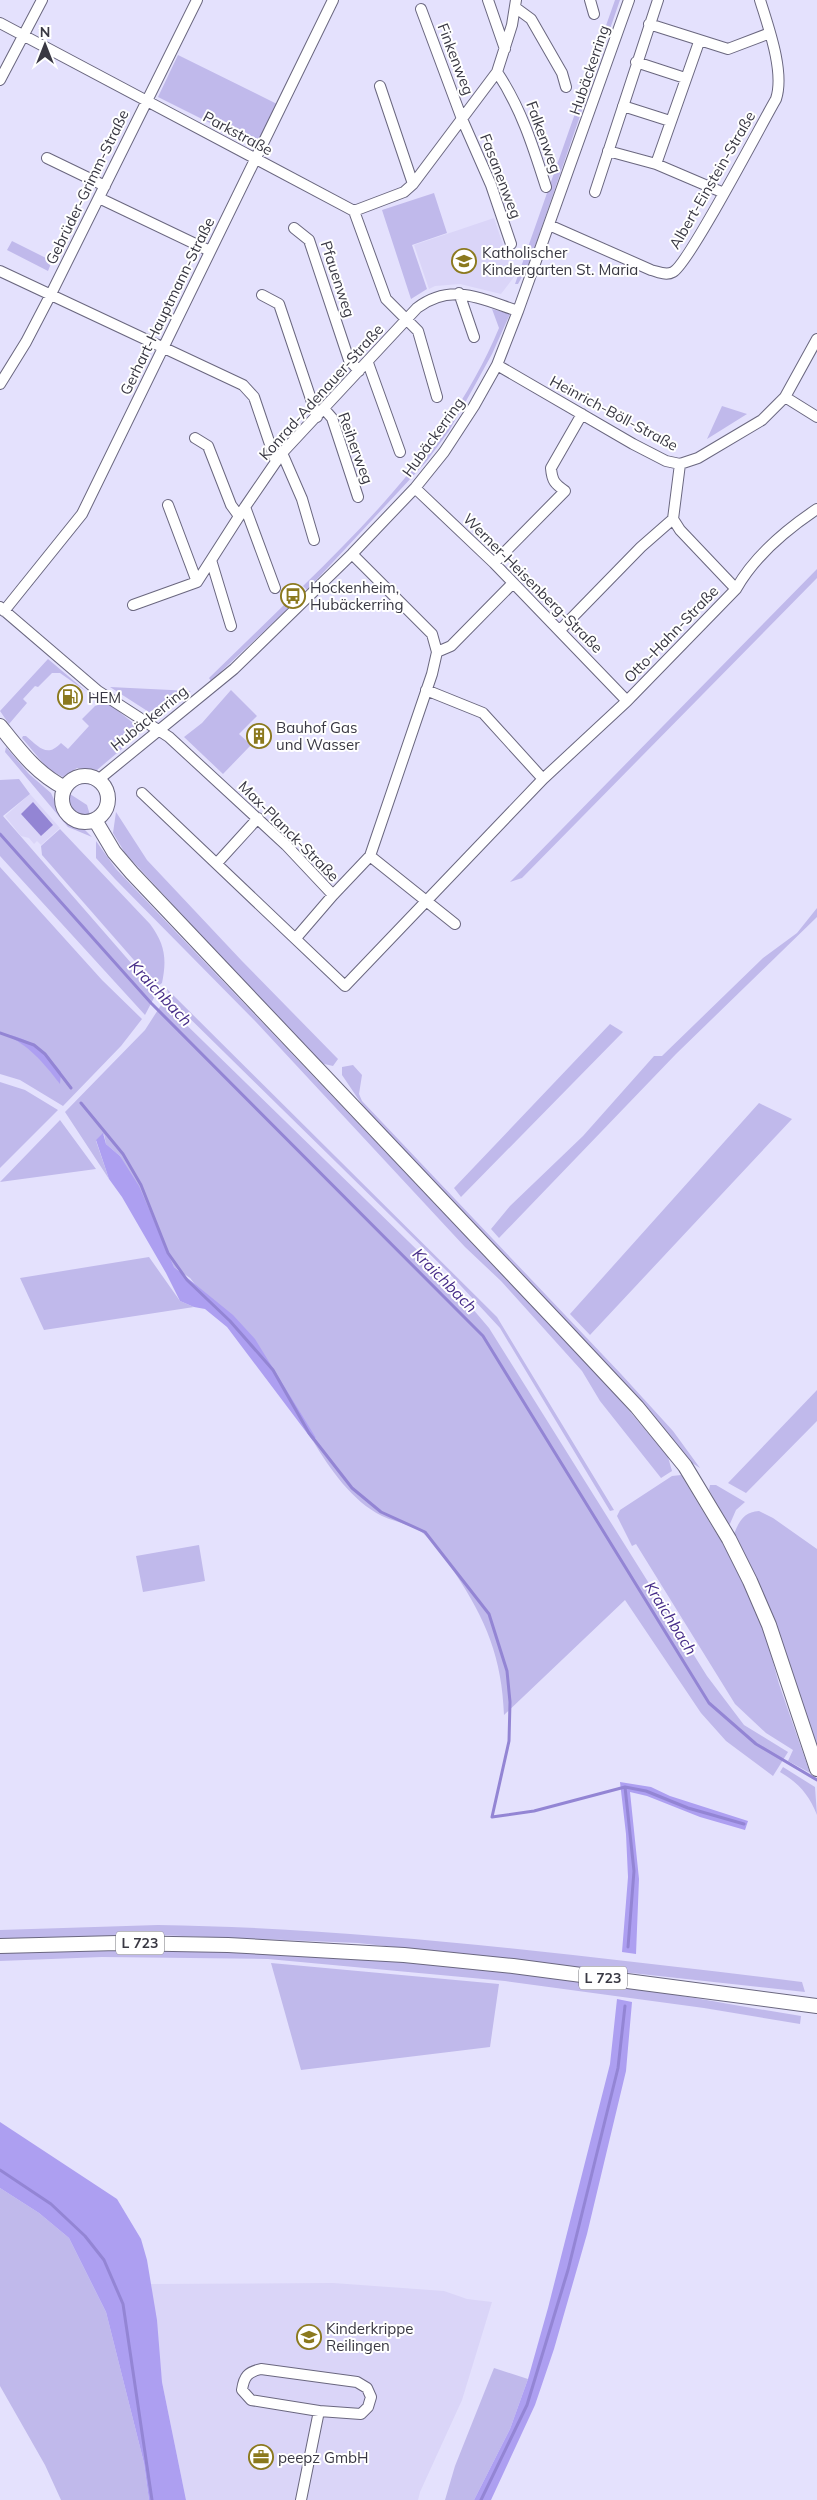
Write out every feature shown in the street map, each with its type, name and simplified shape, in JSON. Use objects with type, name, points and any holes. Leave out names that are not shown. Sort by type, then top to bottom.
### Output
[{"type":"main road","points":[[0,726],[24,758],[38,771],[64,788]]},
{"type":"main road","points":[[89,776],[98,780],[106,789],[108,802],[104,813],[95,820],[78,822],[68,816],[62,800],[64,788],[71,781],[79,777],[89,776]]},
{"type":"main road","points":[[95,820],[114,852],[132,873],[637,1407],[685,1466],[729,1539],[754,1590],[769,1625],[816,1766]]},
{"type":"main road","name":"L 723","points":[[0,1946],[118,1943],[228,1945],[404,1955],[523,1967],[817,2006]]},
{"type":"street","points":[[0,80],[42,0]]},
{"type":"street","name":"Gebrüder-Grimm-Straße","points":[[0,384],[26,342],[51,294],[197,0]]},
{"type":"street","name":"Gerhart-Hauptmann-Straße","points":[[2,609],[82,514],[333,0]]},
{"type":"street","points":[[488,0],[504,49]]},
{"type":"street","points":[[590,0],[594,14]]},
{"type":"street","name":"Hubäckerring","points":[[98,780],[234,669],[352,554],[416,488],[444,452],[474,406],[497,365],[629,0]]},
{"type":"street","points":[[595,192],[636,62],[658,0]]},
{"type":"street","name":"Albert-Einstein-Straße","points":[[549,225],[665,274],[674,272],[685,261],[776,99],[780,88],[770,33],[760,0]]},
{"type":"street","points":[[437,397],[418,331],[405,321],[386,300],[354,211],[404,192],[413,184],[497,72],[516,4]]},
{"type":"street","points":[[516,4],[531,19],[562,74],[566,87]]},
{"type":"street","name":"Finkenweg","points":[[421,9],[462,119]]},
{"type":"street","name":"Parkstraße","points":[[0,23],[354,211]]},
{"type":"street","points":[[649,24],[699,42],[728,49],[770,33]]},
{"type":"street","points":[[656,164],[699,42]]},
{"type":"street","points":[[636,62],[685,78]]},
{"type":"street","name":"Falkenweg","points":[[497,72],[510,91],[527,124],[546,187]]},
{"type":"street","points":[[380,86],[413,184]]},
{"type":"street","points":[[623,106],[670,120]]},
{"type":"street","name":"Fasanenweg","points":[[462,119],[491,185],[511,244]]},
{"type":"street","points":[[608,151],[656,164],[724,192]]},
{"type":"street","points":[[47,158],[105,186]]},
{"type":"street","points":[[99,198],[210,251]]},
{"type":"street","name":"Pfauenweg","points":[[294,228],[309,240],[349,360],[359,371]]},
{"type":"street","points":[[0,270],[248,389],[254,397],[279,458],[302,499],[314,540]]},
{"type":"street","points":[[459,293],[474,337]]},
{"type":"street","name":"Konrad-Adenauer-Straße","points":[[197,582],[242,511],[279,458],[405,321],[429,299],[459,293],[518,311]]},
{"type":"street","name":"Reiherweg","points":[[262,295],[279,304],[321,413],[332,418],[358,497]]},
{"type":"street","name":"Heinrich-Böll-Straße","points":[[497,365],[641,448],[666,461],[680,464],[698,458],[762,420],[786,396],[817,339]]},
{"type":"street","points":[[368,363],[400,452]]},
{"type":"street","points":[[786,396],[817,417]]},
{"type":"street","points":[[494,563],[565,491],[555,484],[551,478],[551,468],[582,414]]},
{"type":"street","points":[[195,438],[208,446],[231,505],[242,511],[275,588]]},
{"type":"street","points":[[680,464],[673,518],[680,530],[736,589]]},
{"type":"street","name":"Werner-Heisenberg-Straße","points":[[416,488],[514,583],[627,701]]},
{"type":"street","points":[[133,605],[197,582],[168,505]]},
{"type":"street","name":"Otto-Hahn-Straße","points":[[296,938],[346,986],[543,779],[627,701],[736,589],[743,575],[795,524],[817,509]]},
{"type":"street","points":[[560,630],[640,547],[673,518]]},
{"type":"street","points":[[352,554],[432,634],[438,652],[451,646],[514,583]]},
{"type":"street","points":[[211,560],[231,626]]},
{"type":"street","name":"Max-Planck-Straße","points":[[2,609],[98,691],[168,737],[258,818],[332,895],[370,856],[438,652]]},
{"type":"street","points":[[426,690],[483,713],[543,779]]},
{"type":"street","points":[[142,793],[218,862],[296,938],[332,895]]},
{"type":"street","points":[[218,862],[258,818]]},
{"type":"street","points":[[370,856],[455,924]]},
{"type":"street","points":[[261,2368],[321,2376],[357,2382],[366,2388],[371,2397],[368,2407],[361,2414],[318,2411],[251,2400],[242,2390],[244,2379],[250,2372],[261,2368]]},
{"type":"street","points":[[301,2500],[318,2411]]},
{"type":"shaded area","points":[[615,0],[620,0],[529,264],[518,284],[515,284]]},
{"type":"shaded area","points":[[178,55],[277,104],[256,146],[158,97]]},
{"type":"shaded area","points":[[434,193],[447,233],[412,245],[427,289],[411,299],[382,210]]},
{"type":"shaded area","name":"Katholischer Kindergarten St. Maria","points":[[494,218],[514,277],[501,294],[460,284],[435,286],[429,289],[414,245]]},
{"type":"shaded area","points":[[12,241],[52,261],[48,271],[7,250]]},
{"type":"shaded area","points":[[492,309],[510,314],[492,354],[449,431],[426,462],[307,590],[303,586],[388,498],[439,434],[462,400],[482,365],[499,328]]},
{"type":"shaded area","points":[[722,406],[747,414],[707,439]]},
{"type":"shaded area","points":[[817,569],[817,578],[522,878],[510,882]]},
{"type":"shaded area","points":[[286,603],[290,607],[211,681],[209,678]]},
{"type":"shaded area","points":[[48,659],[87,692],[60,673],[52,673],[38,687],[35,686],[23,699],[27,703],[9,724],[0,711]]},
{"type":"shaded area","points":[[110,687],[191,691],[157,713],[152,714]]},
{"type":"shaded area","points":[[231,690],[257,716],[239,734],[251,745],[223,774],[184,737],[202,723]]},
{"type":"shaded area","points":[[107,702],[143,731],[97,770],[77,768],[63,777],[48,769],[22,738],[26,736],[39,747],[47,750],[51,750],[61,743],[68,749],[89,726],[82,719],[95,706]]},
{"type":"shaded area","points":[[6,747],[29,774],[51,793],[63,819],[84,829],[92,837],[68,827],[5,752]]},
{"type":"shaded area","points":[[19,779],[30,794],[3,816],[152,987],[156,994],[145,1015],[0,856],[0,780]]},
{"type":"shaded area","points":[[30,794],[60,828],[41,845],[37,841],[34,844],[29,838],[21,836],[5,816]]},
{"type":"shaded area","points":[[70,794],[87,805],[90,815],[81,815],[71,807]]},
{"type":"shaded area","points":[[33,802],[53,825],[41,836],[21,814]]},
{"type":"shaded area","points":[[116,812],[147,860],[338,1059],[333,1066],[320,1063],[125,853],[113,833]]},
{"type":"shaded area","points":[[60,829],[155,931],[162,945],[164,959],[162,983],[158,986],[42,855],[41,846]]},
{"type":"shaded area","points":[[96,841],[116,869],[612,1390],[668,1457],[672,1471],[661,1478],[600,1401],[582,1371],[501,1281],[465,1247],[256,1022],[115,879],[96,858]]},
{"type":"shaded area","points":[[0,867],[102,980],[142,1019],[121,1046],[63,1106],[20,1080],[0,1074]],"holes":[[[22,1042],[31,1045],[48,1056],[55,1068],[60,1083],[38,1056]]]},
{"type":"shaded area","points":[[817,908],[817,917],[676,1054],[499,1238],[491,1229],[510,1206],[583,1136],[654,1056],[662,1056],[763,958],[797,933]]},
{"type":"shaded area","points":[[167,989],[497,1317],[614,1510],[610,1511],[500,1328],[448,1272],[169,998]]},
{"type":"shaded area","points":[[163,1002],[449,1281],[489,1328],[707,1676],[744,1725],[788,1752],[773,1776],[726,1741],[701,1713],[625,1600],[504,1715],[500,1675],[496,1657],[484,1624],[466,1590],[441,1553],[429,1538],[420,1531],[371,1510],[351,1493],[313,1441],[316,1438],[190,1278],[174,1267],[120,1156],[106,1144],[104,1134],[96,1141],[109,1179],[65,1112],[145,1030]]},
{"type":"shaded area","points":[[610,1024],[623,1032],[461,1197],[454,1188]]},
{"type":"shaded area","points":[[4,1034],[21,1038],[43,1052],[61,1072],[60,1084],[35,1055]]},
{"type":"shaded area","points":[[353,1065],[362,1075],[359,1094],[362,1101],[621,1374],[673,1431],[700,1468],[689,1461],[620,1379],[365,1109],[342,1075],[342,1067]]},
{"type":"shaded area","points":[[0,1082],[25,1090],[58,1110],[0,1168]]},
{"type":"shaded area","points":[[759,1103],[792,1119],[590,1335],[570,1314]]},
{"type":"shaded area","points":[[60,1120],[96,1169],[0,1182]]},
{"type":"shaded area","points":[[103,1133],[106,1144],[120,1156],[139,1186],[174,1267],[233,1315],[255,1339],[316,1438],[313,1441],[227,1327],[205,1309],[180,1301],[122,1197],[109,1179],[96,1140]]},
{"type":"shaded area","points":[[149,1257],[180,1301],[194,1307],[44,1330],[20,1278]]},
{"type":"shaded area","points":[[817,1390],[817,1421],[746,1493],[728,1483]]},
{"type":"shaded area","points":[[681,1475],[730,1556],[764,1629],[779,1684],[810,1773],[788,1761],[793,1750],[766,1733],[735,1704],[636,1544],[632,1546],[617,1516],[620,1510],[672,1476]]},
{"type":"shaded area","points":[[710,1485],[716,1485],[745,1502],[736,1510],[729,1526],[709,1490]]},
{"type":"shaded area","points":[[759,1511],[773,1518],[817,1549],[817,1748],[773,1616],[734,1534],[746,1515]]},
{"type":"shaded area","points":[[199,1545],[205,1581],[143,1592],[136,1556]]},
{"type":"shaded area","points":[[783,1767],[815,1787],[817,1815],[811,1801],[803,1790],[780,1772]]},
{"type":"shaded area","points":[[620,1782],[651,1787],[670,1796],[748,1821],[745,1830],[700,1817],[647,1796],[630,1792],[639,1879],[636,1954],[622,1952],[628,1877],[626,1834]]},
{"type":"shaded area","points":[[158,1925],[314,1931],[521,1949],[802,1982],[805,1992],[358,1943],[159,1935],[0,1939],[0,1930]]},
{"type":"shaded area","points":[[79,1949],[310,1956],[483,1969],[605,1984],[801,2016],[800,2024],[704,2008],[505,1981],[268,1959],[102,1957],[0,1961],[0,1953]]},
{"type":"shaded area","points":[[271,1963],[499,1984],[490,2047],[301,2070]]},
{"type":"shaded area","points":[[617,1999],[632,2002],[626,2071],[587,2234],[554,2349],[535,2405],[491,2500],[474,2500],[510,2429],[528,2379],[610,2064]]},
{"type":"shaded area","points":[[0,2122],[117,2199],[141,2239],[147,2260],[157,2320],[162,2382],[186,2500],[149,2500],[144,2463],[106,2312],[69,2238],[39,2213],[0,2188]]},
{"type":"shaded area","points":[[0,2188],[39,2213],[69,2238],[106,2312],[144,2463],[149,2500],[61,2500],[45,2465],[0,2386]]},
{"type":"shaded area","points":[[333,2283],[444,2291],[467,2299],[492,2302],[462,2400],[418,2500],[186,2500],[162,2382],[151,2284]]},
{"type":"shaded area","points":[[494,2368],[528,2379],[510,2429],[474,2500],[445,2500],[455,2466]]},
{"type":"waterway","name":"Kraichbach","points":[[0,834],[151,1003],[483,1336],[709,1703],[756,1744],[817,1780]]},
{"type":"waterway","points":[[0,1033],[34,1045],[45,1054],[71,1088]]},
{"type":"waterway","points":[[81,1103],[123,1154],[141,1185],[168,1253],[187,1280],[230,1321],[273,1370],[309,1433],[352,1488],[381,1512],[425,1532],[489,1614],[507,1671],[510,1702],[509,1741],[492,1817],[534,1811],[625,1787]]},
{"type":"waterway","points":[[628,1947],[634,1871],[625,1787],[646,1791],[688,1808],[744,1824]]},
{"type":"waterway","points":[[481,2500],[527,2405],[568,2270],[618,2068],[625,2006]]},
{"type":"waterway","points":[[0,2170],[51,2204],[85,2236],[104,2260],[123,2304],[152,2500]]},
{"type":"place","name":"Katholischer Kindergarten St. Maria","points":[[464,261]]},
{"type":"place","name":"Hockenheim, Hubäckerring","points":[[293,596]]},
{"type":"place","name":"HEM","points":[[70,697]]},
{"type":"place","name":"Bauhof Gas und Wasser","points":[[259,736]]},
{"type":"place","name":"Kinderkrippe Reilingen","points":[[309,2337]]},
{"type":"place","name":"peepz GmbH","points":[[261,2457]]}]
